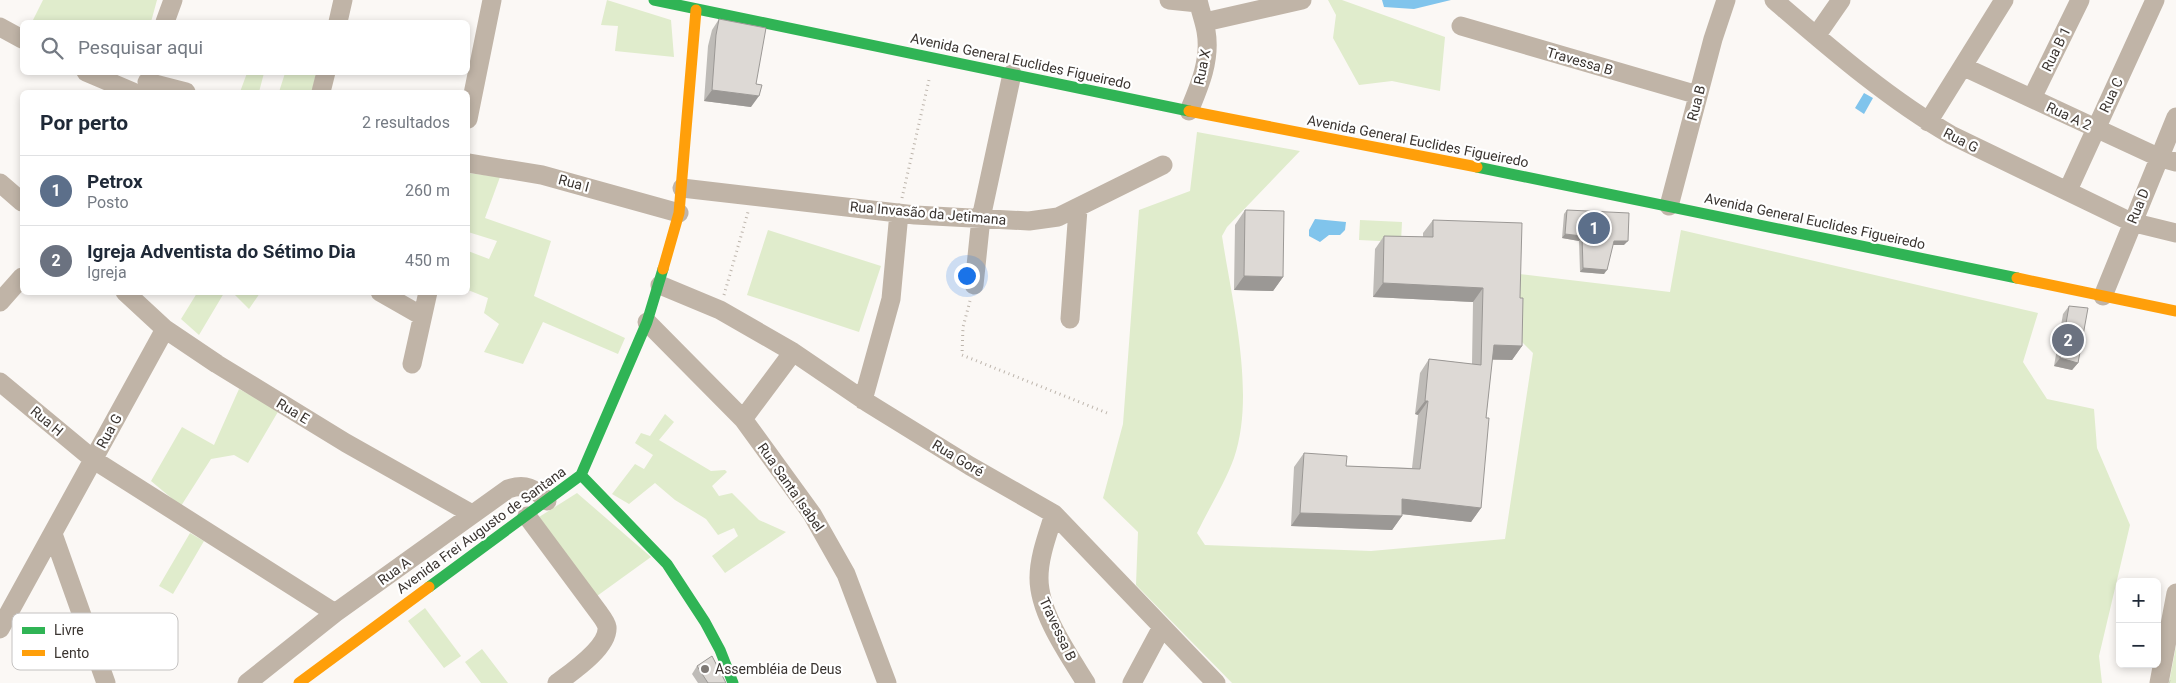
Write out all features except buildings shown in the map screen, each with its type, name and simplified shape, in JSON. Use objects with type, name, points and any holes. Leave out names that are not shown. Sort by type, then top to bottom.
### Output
[{"type":"main road","name":"Avenida General Euclides Figueiredo","points":[[661,1],[696,10],[1188,111],[1669,206],[2176,312]]},
{"type":"main road","name":"Avenida Frei Augusto de Santana","points":[[299,683],[581,476],[648,322],[679,213],[696,10]]},
{"type":"main road","points":[[581,476],[667,564],[705,622],[720,650],[734,683]]},
{"type":"street","points":[[166,20],[174,0]]},
{"type":"street","points":[[338,20],[343,0]]},
{"type":"street","points":[[470,109],[492,0]]},
{"type":"street","points":[[1169,0],[1198,1]]},
{"type":"street","points":[[1205,22],[1302,0]]},
{"type":"street","name":"Rua B","points":[[1669,206],[1698,95],[1726,0]]},
{"type":"street","name":"Rua G","points":[[1774,0],[1816,36],[1928,122],[1996,158],[2068,190],[2132,222],[2176,233]]},
{"type":"street","points":[[1816,36],[1841,0]]},
{"type":"street","points":[[1928,122],[2004,0]]},
{"type":"street","name":"Rua B 1","points":[[2032,98],[2080,0]]},
{"type":"street","name":"Rua C","points":[[2068,190],[2155,0]]},
{"type":"street","name":"Rua X","points":[[1188,111],[1204,70],[1207,41],[1205,22],[1198,1]]},
{"type":"street","points":[[0,26],[20,39]]},
{"type":"street","name":"Travessa B","points":[[1461,26],[1698,95]]},
{"type":"street","name":"Rua A 2","points":[[1964,67],[2167,160]]},
{"type":"street","points":[[974,286],[982,218],[1012,74]]},
{"type":"street","points":[[99,75],[174,90]]},
{"type":"street","points":[[322,90],[325,75]]},
{"type":"street","name":"Rua D","points":[[2103,296],[2132,222],[2167,160],[2176,116]]},
{"type":"street","name":"Rua I","points":[[470,163],[542,175],[679,213]]},
{"type":"street","name":"Rua Invasão da Jetimana","points":[[682,188],[899,213],[1029,221],[1047,220],[1078,209],[1163,165]]},
{"type":"street","points":[[0,184],[20,200]]},
{"type":"street","points":[[1070,319],[1078,209]]},
{"type":"street","points":[[863,400],[891,299],[899,213]]},
{"type":"street","points":[[0,302],[20,279]]},
{"type":"street","name":"Rua Goré","points":[[660,285],[720,310],[793,352],[863,400],[970,466],[1054,514],[1216,683]]},
{"type":"street","name":"Rua E","points":[[128,295],[165,329],[253,386],[346,443],[472,514]]},
{"type":"street","points":[[385,295],[422,316]]},
{"type":"street","points":[[412,364],[427,295]]},
{"type":"street","name":"Rua Santa Isabel","points":[[648,322],[743,419],[812,514],[837,555],[865,622],[887,683]]},
{"type":"street","name":"Rua G","points":[[0,629],[165,329]]},
{"type":"street","points":[[743,419],[793,352]]},
{"type":"street","name":"Rua H","points":[[0,382],[94,460]]},
{"type":"street","points":[[94,460],[335,613]]},
{"type":"street","name":"Rua A","points":[[247,683],[335,613],[504,491],[518,486],[532,488],[547,501]]},
{"type":"street","name":"Travessa B","points":[[1054,514],[1040,564],[1042,603],[1086,683]]},
{"type":"street","points":[[527,516],[607,626],[604,640],[590,657],[557,683]]},
{"type":"street","points":[[53,534],[81,613]]},
{"type":"street","points":[[2158,683],[2176,593]]},
{"type":"street","points":[[1132,683],[1162,627]]},
{"type":"street","points":[[101,670],[106,683]]},
{"type":"path","points":[[899,213],[934,58]]},
{"type":"path","points":[[720,310],[753,196]]},
{"type":"path","points":[[974,286],[963,327],[962,355],[1107,413]]},
{"type":"green space","points":[[43,0],[157,0],[152,20],[33,20]]},
{"type":"green space","points":[[607,0],[671,20],[674,57],[615,51],[618,26],[601,25]]},
{"type":"green space","points":[[1328,0],[1342,0],[1445,37],[1440,91],[1392,81],[1359,85],[1333,38],[1336,15]]},
{"type":"green space","points":[[246,75],[263,75],[260,90],[241,90]]},
{"type":"green space","points":[[284,75],[316,75],[312,90],[280,90]]},
{"type":"green space","points":[[1197,132],[1300,151],[1227,227],[1222,236],[1240,348],[1243,406],[1240,433],[1234,458],[1222,486],[1197,533],[1205,545],[1371,551],[1505,539],[1533,353],[1517,337],[1519,274],[1670,292],[1681,230],[2038,313],[2023,362],[2047,399],[2094,409],[2097,448],[2130,525],[2099,656],[2102,683],[1232,683],[1136,585],[1138,532],[1103,498],[1123,424],[1139,210],[1190,191]]},
{"type":"green space","points":[[470,173],[500,177],[485,218],[551,241],[534,296],[625,338],[618,354],[543,322],[523,364],[484,352],[499,324],[484,313],[488,298],[470,291],[470,252],[489,259],[497,241],[470,233]]},
{"type":"green space","points":[[1360,220],[1402,222],[1401,242],[1359,240]]},
{"type":"green space","points":[[768,230],[881,266],[859,332],[747,295]]},
{"type":"green space","points":[[196,295],[223,295],[199,335],[181,319]]},
{"type":"green space","points":[[235,295],[259,295],[249,309]]},
{"type":"green space","points":[[239,389],[279,410],[248,463],[234,455],[211,459],[181,506],[151,481],[182,427],[214,445]]},
{"type":"green space","points":[[665,414],[674,422],[659,440],[711,471],[725,470],[727,472],[712,486],[719,496],[732,493],[759,520],[786,532],[725,573],[712,556],[738,536],[734,528],[718,535],[706,519],[675,500],[655,483],[629,504],[612,494],[635,464],[644,469],[653,455],[635,443],[641,433],[650,436]]},
{"type":"green space","points":[[577,493],[651,557],[597,596],[539,517]]},
{"type":"green space","points":[[190,533],[204,541],[173,594],[159,586]]},
{"type":"green space","points":[[425,608],[461,656],[444,668],[408,621]]},
{"type":"green space","points":[[2176,646],[2176,683],[2169,683]]},
{"type":"green space","points":[[482,649],[508,683],[481,683],[465,662]]},
{"type":"water","points":[[1382,0],[1451,0],[1414,9],[1384,7]]},
{"type":"water","points":[[1864,93],[1873,98],[1864,114],[1855,108]]},
{"type":"water","points":[[1315,219],[1346,222],[1345,230],[1340,235],[1329,235],[1320,242],[1309,236],[1309,230]]},
{"type":"traffic: fast","points":[[654,0],[1189,111]]},
{"type":"traffic: fast","points":[[1477,167],[2017,278]]},
{"type":"traffic: fast","points":[[429,587],[581,475],[647,322],[663,269]]},
{"type":"traffic: fast","points":[[581,475],[667,564],[705,622],[720,650],[733,683]]},
{"type":"traffic: slow","points":[[663,269],[679,213],[696,10]]},
{"type":"traffic: slow","points":[[1189,111],[1477,167]]},
{"type":"traffic: slow","points":[[2017,278],[2176,311]]},
{"type":"traffic: slow","points":[[299,683],[429,587]]},
{"type":"place","name":"Petrox","points":[[1594,228]]},
{"type":"place","name":"Igreja Adventista do Sétimo Dia","points":[[2068,340]]},
{"type":"place","name":"Assembléia de Deus","points":[[705,669]]}]
